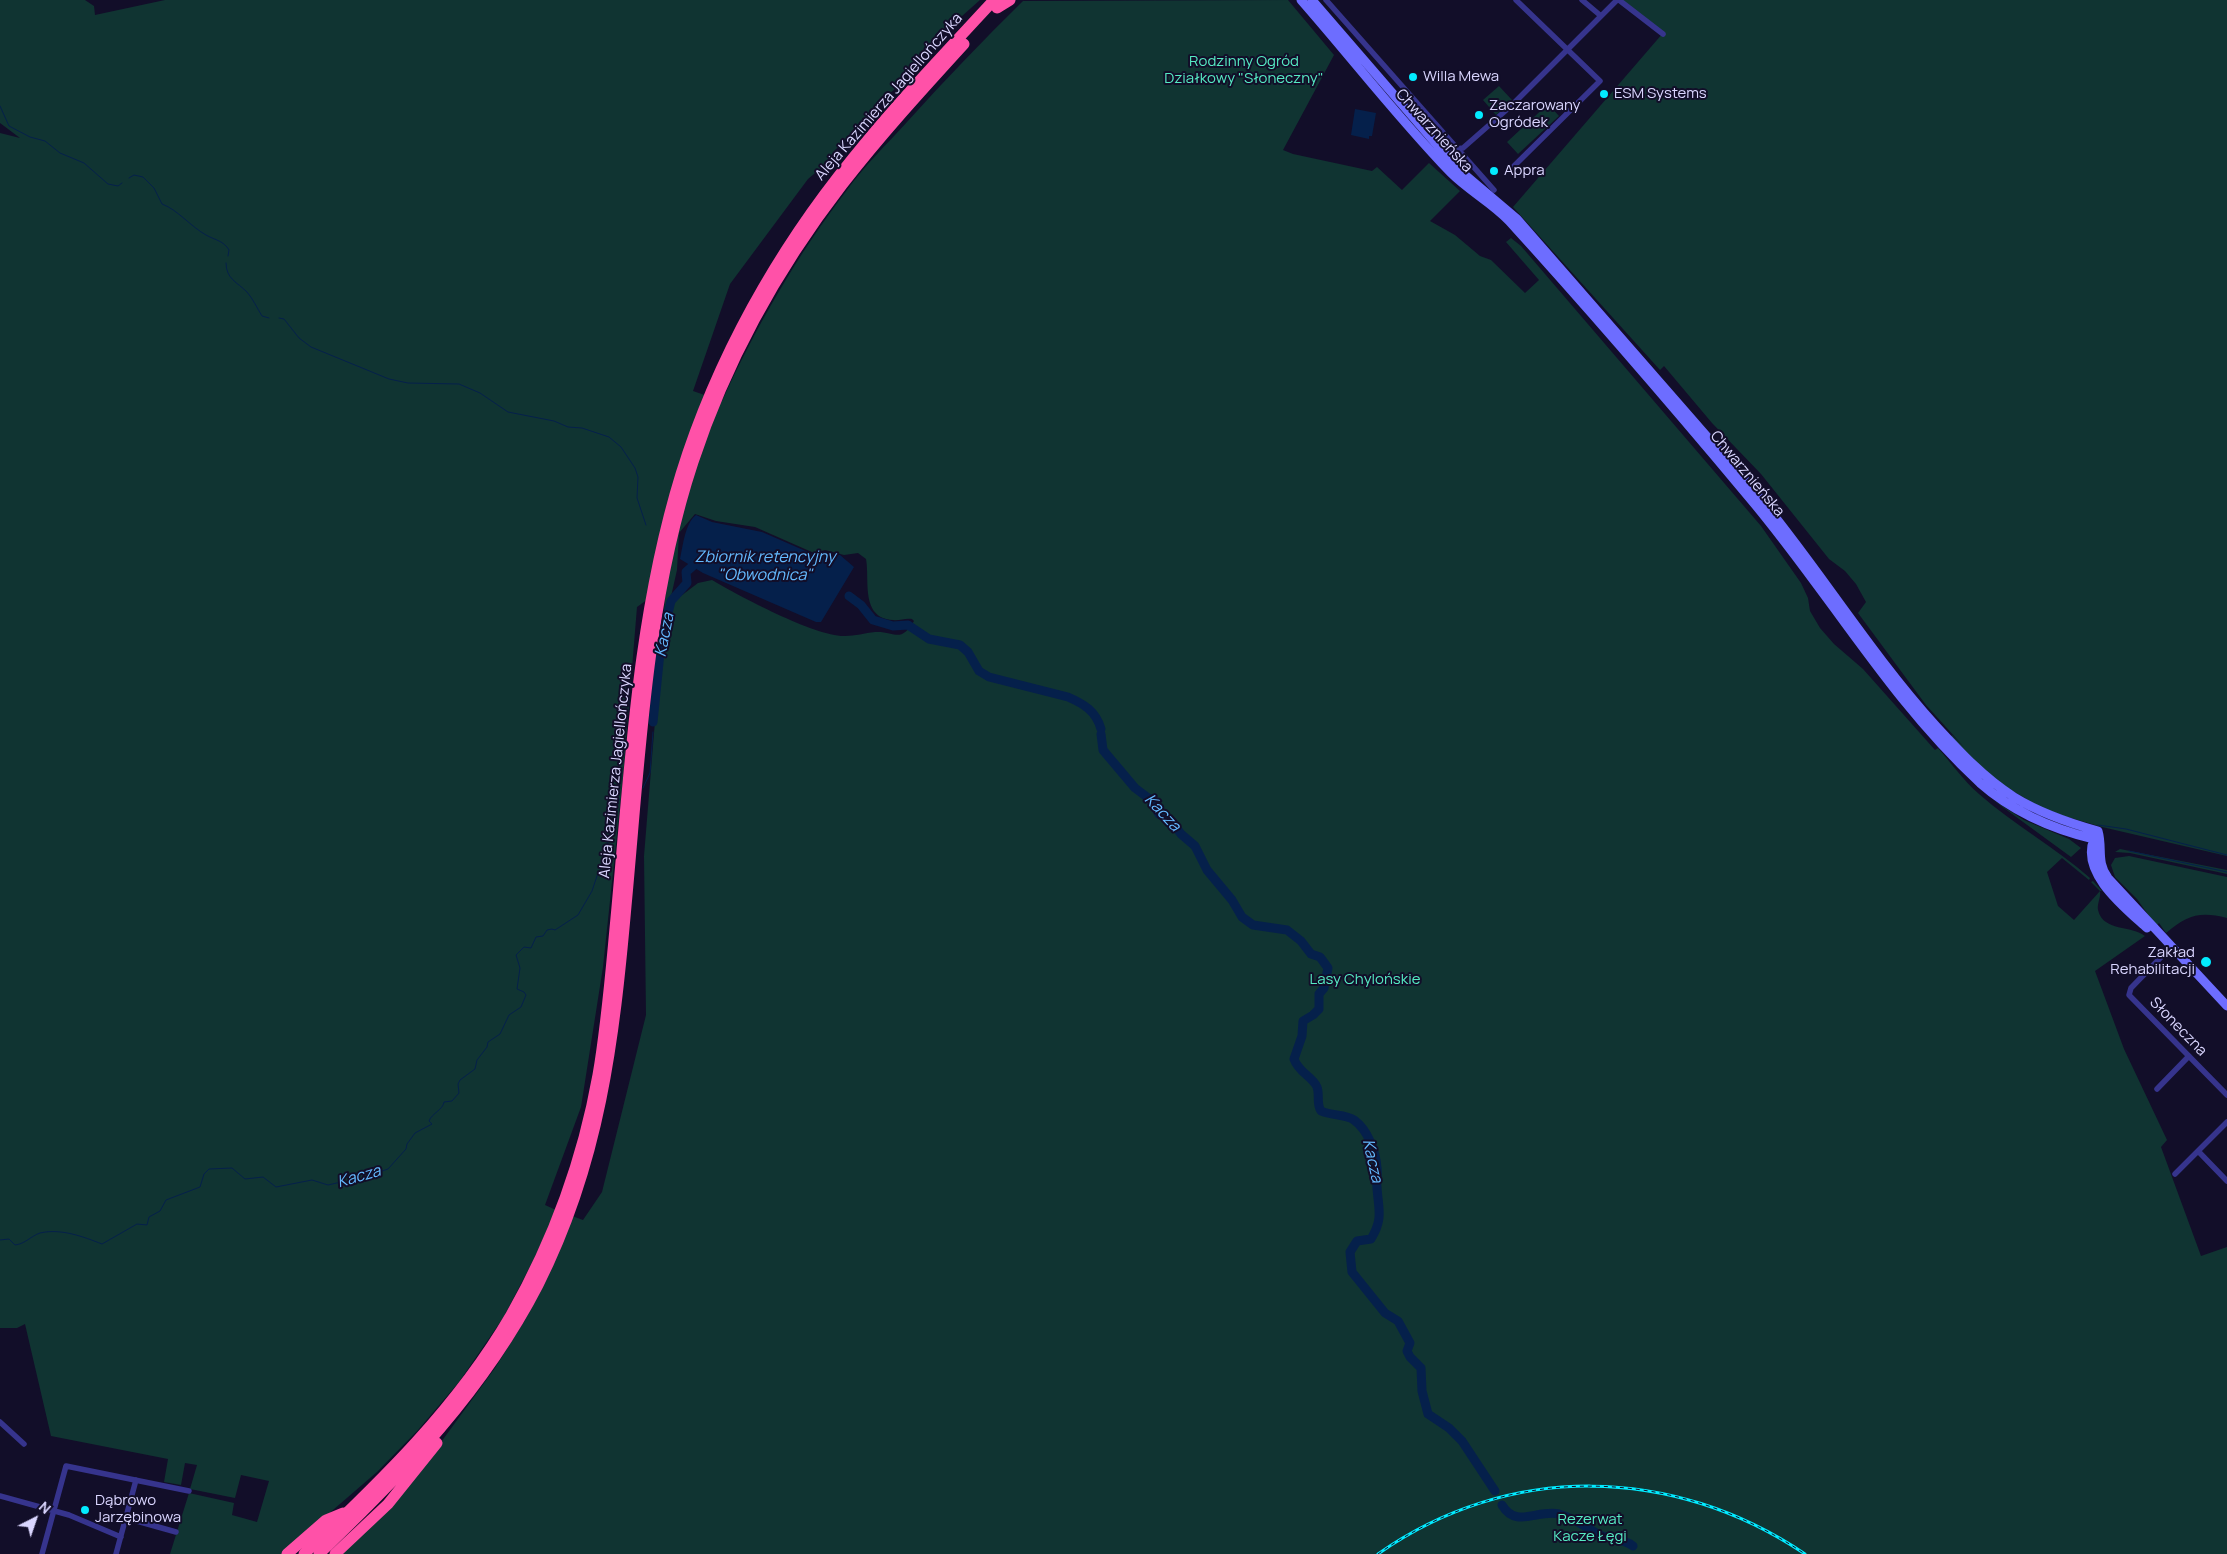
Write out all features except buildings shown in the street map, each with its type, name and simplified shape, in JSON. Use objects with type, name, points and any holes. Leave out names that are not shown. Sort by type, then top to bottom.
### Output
[{"type":"highway","points":[[998,3],[1010,0]]},
{"type":"highway","name":"Aleja Kazimierza Jagiellończyka","points":[[319,1554],[403,1471],[473,1390],[516,1324],[543,1274],[571,1208],[598,1118],[617,1010],[647,690],[655,627],[668,555],[679,510],[707,424],[728,374],[755,319],[815,223],[888,129],[998,3]]},
{"type":"highway","name":"Aleja Kazimierza Jagiellończyka","points":[[304,1554],[352,1509],[432,1426],[487,1353],[532,1274],[560,1211],[586,1128],[601,1054],[610,989],[638,690],[653,588],[680,475],[714,386],[739,332],[764,285],[821,199],[875,131],[998,3]]},
{"type":"highway","points":[[337,1553],[388,1504],[416,1472],[473,1390]]},
{"type":"highway","points":[[287,1554],[326,1520],[352,1509]]},
{"type":"main road","name":"Chwarznieńska","points":[[1301,0],[1444,160],[1500,203],[1517,219],[1751,486],[1845,617],[1917,705],[1980,772],[2006,792],[2032,807],[2068,822],[2098,831],[2101,840],[2099,858],[2103,872],[2166,948],[2227,1006]]},
{"type":"main road","name":"Chwarznieńska","points":[[1312,0],[1444,160]]},
{"type":"street","name":"Chwarznieńska","points":[[1326,0],[1494,190]]},
{"type":"street","points":[[1513,167],[1598,84],[1598,78],[1516,0]]},
{"type":"street","points":[[1582,0],[1600,16]]},
{"type":"street","points":[[1587,0],[1591,7]]},
{"type":"street","points":[[1444,160],[1456,149],[1463,148],[1512,105],[1618,0],[1662,34]]},
{"type":"street","name":"Słoneczna","points":[[2166,948],[2129,993],[2227,1095]]},
{"type":"street","points":[[2157,1089],[2189,1056]]},
{"type":"street","points":[[2175,1174],[2227,1122]]},
{"type":"street","points":[[2198,1151],[2227,1181]]},
{"type":"street","points":[[0,1422],[24,1444]]},
{"type":"street","points":[[42,1554],[66,1466],[189,1491]]},
{"type":"street","points":[[118,1554],[136,1480]]},
{"type":"street","points":[[0,1496],[54,1510],[121,1537]]},
{"type":"street","points":[[126,1518],[176,1532]]},
{"type":"green space","name":"Lasy Chylońskie","points":[[0,0],[85,0],[94,6],[95,15],[165,0],[980,0],[934,41],[898,86],[874,108],[865,126],[836,149],[821,168],[808,179],[730,284],[693,391],[722,401],[763,319],[794,266],[847,190],[869,163],[936,91],[1023,1],[1288,0],[1334,55],[1283,150],[1293,154],[1372,171],[1377,167],[1402,190],[1429,163],[1460,191],[1430,221],[1455,235],[1480,256],[1491,260],[1525,293],[1539,280],[1506,242],[1511,238],[1521,246],[1761,526],[1801,583],[1808,598],[1810,611],[1820,628],[1834,644],[1863,669],[1935,750],[1938,748],[1979,794],[2090,878],[2089,880],[2062,858],[2047,872],[2058,906],[2074,920],[2100,891],[2098,910],[2106,922],[2133,930],[2145,936],[2095,971],[2124,1049],[2167,1140],[2161,1147],[2201,1256],[2227,1247],[2227,1554],[342,1554],[436,1449],[495,1368],[525,1320],[572,1216],[583,1220],[602,1192],[646,1015],[644,856],[666,586],[637,607],[623,778],[603,967],[581,1107],[545,1205],[556,1210],[533,1261],[503,1318],[459,1382],[418,1430],[377,1472],[282,1554],[170,1554],[189,1493],[234,1503],[232,1515],[257,1522],[269,1481],[241,1475],[235,1498],[190,1489],[197,1465],[185,1463],[181,1485],[164,1482],[168,1459],[51,1436],[25,1324],[17,1328],[0,1328],[0,133],[20,138],[0,123]],"holes":[[[695,514],[716,521],[755,527],[814,553],[825,550],[844,555],[858,553],[866,559],[869,597],[875,613],[883,618],[893,620],[912,619],[914,621],[905,632],[897,635],[882,632],[849,636],[832,635],[797,623],[740,596],[712,580],[698,583],[673,602],[670,601],[677,570],[679,533]]]},
{"type":"green space","points":[[1622,0],[2227,0],[2227,856],[2102,827],[2064,816],[2040,807],[2006,787],[1981,767],[1951,737],[1952,735],[1964,747],[1926,705],[1858,613],[1866,602],[1856,584],[1845,571],[1829,559],[1761,474],[1712,423],[1664,366],[1660,370],[1513,207],[1663,33]]},
{"type":"green space","points":[[1499,86],[1512,100],[1496,115],[1483,100]]},
{"type":"green space","points":[[1548,104],[1559,116],[1518,154],[1507,142]]},
{"type":"green space","points":[[1993,800],[2024,820],[2069,839],[2081,848],[2071,857]]},
{"type":"green space","points":[[2120,849],[2227,870],[2227,874],[2130,853],[2115,852]]},
{"type":"green space","points":[[2129,856],[2227,877],[2227,918],[2209,915],[2194,916],[2187,918],[2166,933],[2159,923],[2156,926],[2137,899],[2115,877],[2111,865],[2115,858]]},
{"type":"green space","points":[[2093,881],[2102,891],[2100,891],[2091,882]]},
{"type":"water","points":[[1355,109],[1376,113],[1372,136],[1369,136],[1369,139],[1351,135]]},
{"type":"water","name":"Zbiornik retencyjny \"Obwodnica\"","points":[[696,515],[712,522],[762,532],[817,556],[828,553],[840,555],[854,567],[821,622],[816,622],[703,573],[680,559],[689,523]]},
{"type":"waterway","points":[[0,106],[9,126],[30,137],[45,141],[60,153],[84,163],[108,184],[118,186],[122,183]]},
{"type":"waterway","points":[[129,178],[134,175],[143,177],[154,188],[162,204],[206,235],[225,245],[229,250],[228,256]]},
{"type":"waterway","points":[[226,263],[230,277],[247,292],[262,316],[269,318]]},
{"type":"waterway","points":[[279,318],[284,319],[299,338],[311,347],[389,379],[408,383],[459,384],[480,393],[508,412],[554,421],[568,427],[582,428],[609,437],[621,447],[635,468],[638,477],[637,498],[646,525]]},
{"type":"waterway","name":"Kacza","points":[[653,722],[661,642],[671,601],[687,583],[686,572],[694,565],[698,558]]},
{"type":"waterway","name":"Kacza","points":[[849,596],[861,605],[873,620],[893,626],[908,625],[929,639],[960,645],[968,652],[979,671],[989,677],[1068,697],[1079,702],[1093,713],[1101,729]]},
{"type":"waterway","name":"Kacza","points":[[643,788],[650,773],[653,732]]},
{"type":"waterway","name":"Kacza","points":[[1101,734],[1103,750],[1135,788],[1151,800],[1159,814],[1171,821],[1181,834],[1195,846],[1207,870],[1232,900],[1242,917],[1253,925],[1287,930],[1301,941],[1311,954],[1320,957],[1328,968],[1324,988],[1319,994],[1319,1009],[1303,1021],[1302,1036],[1294,1059],[1299,1068],[1315,1083],[1321,1111],[1347,1117],[1359,1124],[1367,1135],[1375,1155],[1379,1207],[1378,1225],[1371,1239],[1357,1241],[1350,1252],[1352,1272],[1385,1313],[1398,1321],[1410,1343],[1407,1351],[1421,1368],[1422,1391],[1428,1414],[1449,1428],[1462,1441],[1495,1491]]},
{"type":"waterway","name":"Kacza","points":[[600,872],[619,799]]},
{"type":"waterway","points":[[2098,825],[2126,829],[2227,855]]},
{"type":"waterway","points":[[2129,851],[2227,872]]},
{"type":"waterway","name":"Kacza","points":[[0,1240],[9,1239],[15,1245],[40,1233],[64,1232],[102,1244],[137,1224],[147,1225],[149,1217],[160,1211],[166,1200],[200,1187],[204,1174],[209,1169],[232,1168],[245,1179],[263,1177],[276,1187],[312,1180],[328,1185],[341,1182],[345,1184],[388,1169],[406,1149],[407,1144],[415,1133],[432,1124],[429,1121],[430,1118],[442,1107],[444,1102],[452,1101],[459,1093],[458,1084],[460,1080],[475,1069],[477,1060],[487,1047],[488,1042],[500,1034],[509,1015],[521,1007],[526,995],[517,989],[520,968],[516,955],[524,947],[531,948],[536,937],[543,936],[547,930],[555,930],[578,915],[592,891],[598,873]]},
{"type":"waterway","name":"Kacza","points":[[1502,1505],[1514,1516],[1528,1517],[1551,1513],[1559,1514],[1600,1535],[1633,1546]]},
{"type":"railway","points":[[1378,1554],[1429,1524],[1481,1503],[1536,1490],[1591,1486],[1646,1491],[1701,1504],[1754,1525],[1805,1554]]},
{"type":"place","name":"Willa Mewa","points":[[1413,77]]},
{"type":"place","name":"ESM Systems","points":[[1604,94]]},
{"type":"place","name":"Zaczarowany Ogródek","points":[[1479,115]]},
{"type":"place","name":"Appra","points":[[1494,171]]},
{"type":"place","name":"Zakład Rehabilitacji","points":[[2206,962]]},
{"type":"place","name":"Dąbrowo Jarzębinowa","points":[[85,1510]]},
{"type":"park label","name":"Rodzinny Ogród Działkowy \"Słoneczny\"","points":[[1244,70]]},
{"type":"park label","name":"Rezerwat Kacze Łęgi","points":[[1590,1528]]}]
